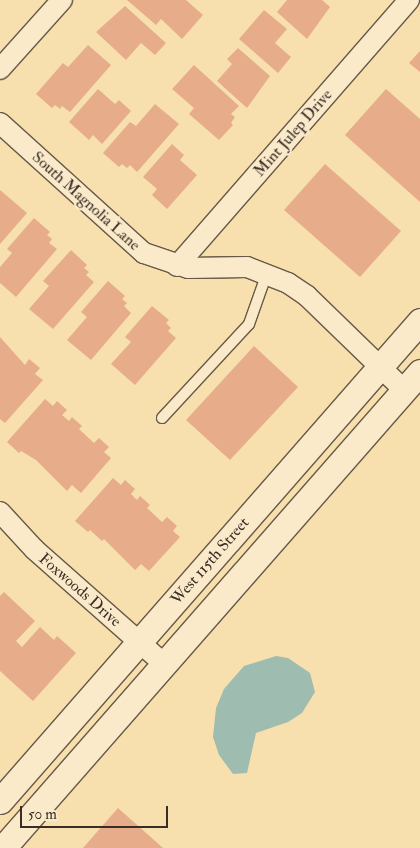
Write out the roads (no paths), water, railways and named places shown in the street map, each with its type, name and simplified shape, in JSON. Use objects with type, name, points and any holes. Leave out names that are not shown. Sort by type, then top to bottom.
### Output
[{"type":"street","points":[[0,69],[62,0]]},
{"type":"street","name":"Mint Julep Drive","points":[[177,266],[409,0]]},
{"type":"street","name":"South Magnolia Lane","points":[[0,123],[135,246],[157,260],[177,266],[203,270],[247,267],[267,273],[308,296],[380,367],[412,381]]},
{"type":"street","name":"West 115th Street","points":[[0,801],[420,321]]},
{"type":"street","name":"West 115th Street","points":[[4,848],[412,381]]},
{"type":"street","name":"Foxwoods Drive","points":[[0,512],[34,549],[164,664]]},
{"type":"lane","points":[[162,418],[249,324],[267,273]]}]
